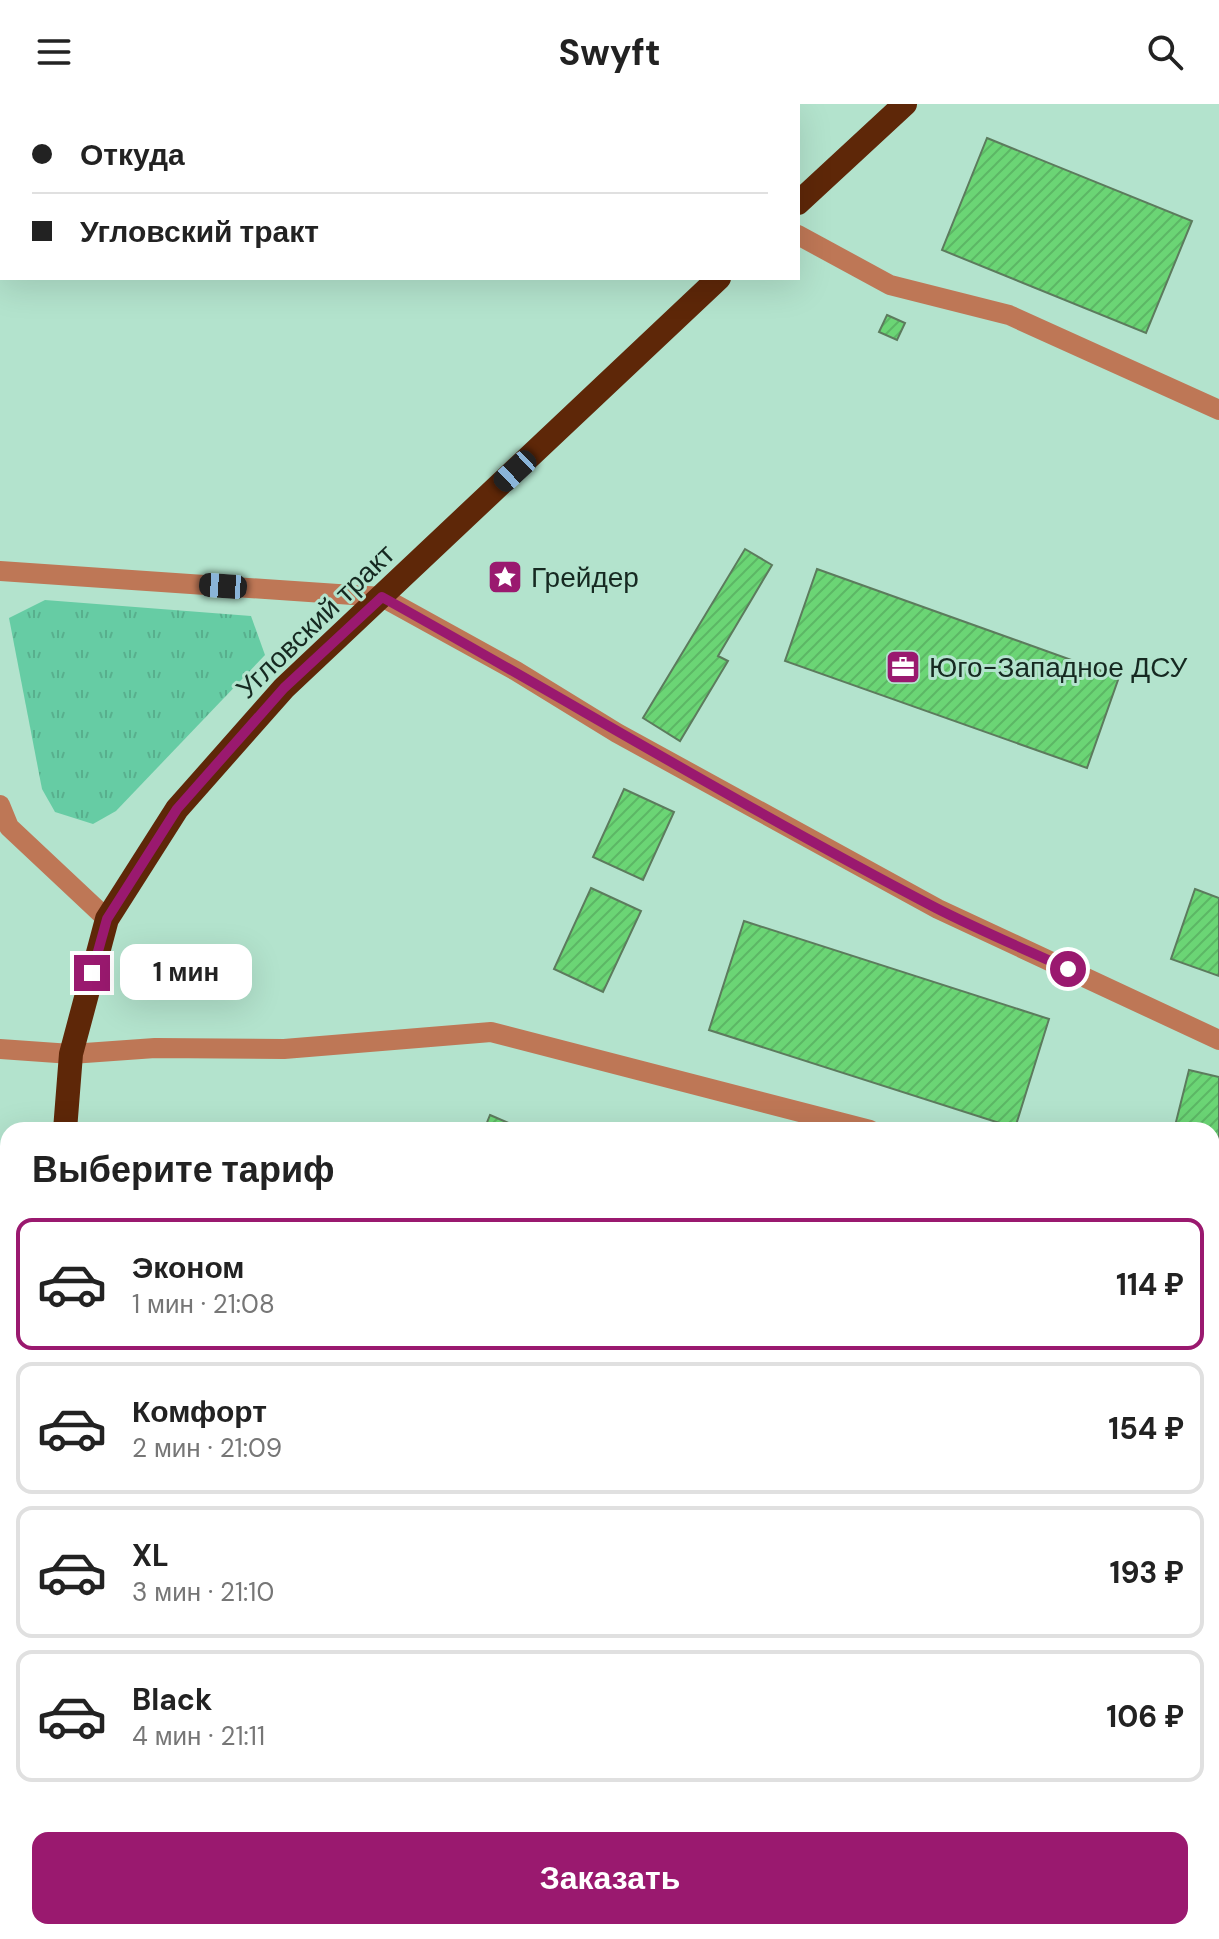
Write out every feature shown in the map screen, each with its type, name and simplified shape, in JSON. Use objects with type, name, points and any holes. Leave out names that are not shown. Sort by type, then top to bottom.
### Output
[{"type":"highway","points":[[800,201],[905,104]]},
{"type":"highway","name":"Угловский тракт","points":[[66,1122],[71,1054],[107,919],[177,809],[284,688],[717,280]]},
{"type":"street","points":[[800,236],[890,285],[1009,315],[1219,410]]},
{"type":"street","points":[[0,571],[382,597],[516,671],[617,733],[938,909],[1219,1040]]},
{"type":"street","points":[[0,805],[9,827],[107,919]]},
{"type":"street","points":[[0,1049],[71,1054],[155,1048],[284,1049],[491,1032],[839,1122]]},
{"type":"green space","points":[[45,600],[251,616],[265,655],[116,811],[93,824],[55,812],[42,789],[9,618]]},
{"type":"building","points":[[987,138],[1192,221],[1146,333],[942,250]]},
{"type":"building","points":[[887,315],[905,323],[897,340],[879,332]]},
{"type":"building","points":[[745,549],[772,565],[718,656],[728,661],[680,741],[643,718]]},
{"type":"building","points":[[817,569],[1119,677],[1087,768],[785,661]]},
{"type":"building","points":[[624,789],[674,812],[643,880],[593,857]]},
{"type":"building","points":[[591,888],[641,911],[603,992],[554,969]]},
{"type":"building","points":[[1195,889],[1219,898],[1219,976],[1171,959]]},
{"type":"building","points":[[744,921],[1049,1019],[1017,1122],[996,1122],[709,1030]]},
{"type":"building","points":[[1189,1070],[1219,1077],[1219,1122],[1176,1122]]},
{"type":"building","points":[[490,1115],[506,1122],[487,1122]]},
{"type":"place","name":"Грейдер","points":[[505,577]]},
{"type":"place","name":"Юго-Западное ДСУ","points":[[903,667]]},
{"type":"route","points":[[92,973],[107,919],[177,809],[284,688],[382,597],[516,671],[617,733],[938,909],[1068,969]]}]
